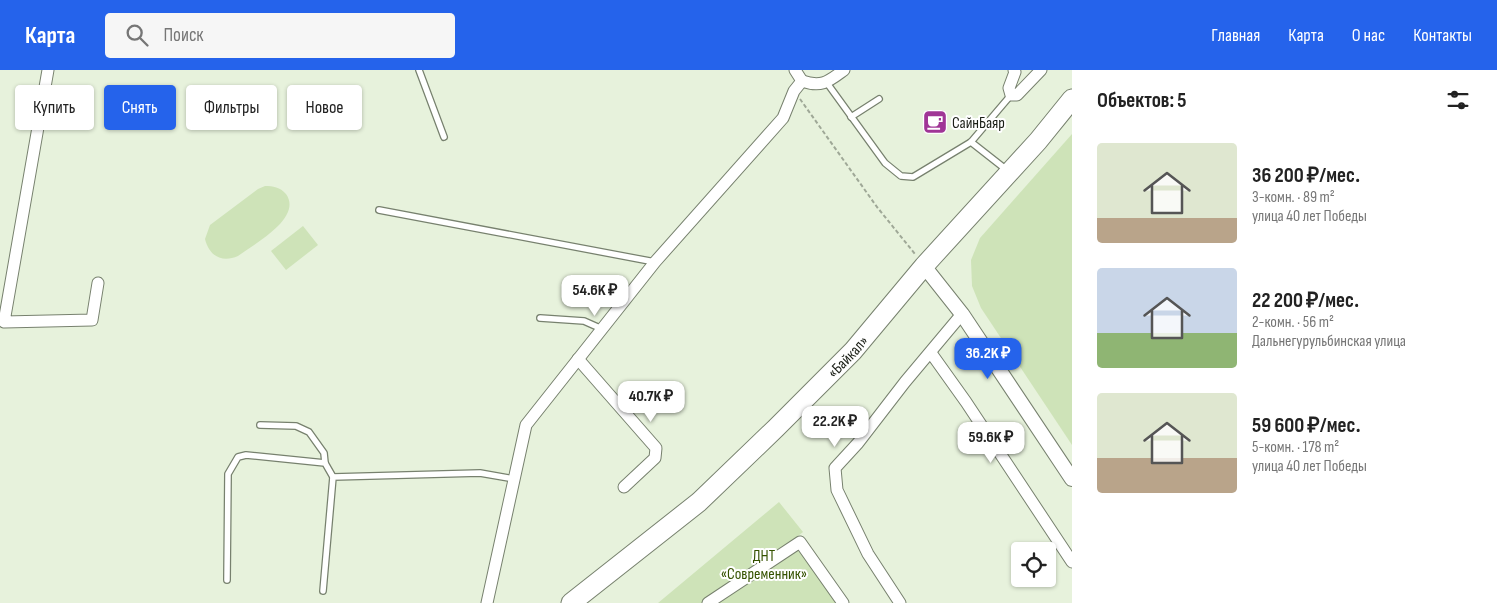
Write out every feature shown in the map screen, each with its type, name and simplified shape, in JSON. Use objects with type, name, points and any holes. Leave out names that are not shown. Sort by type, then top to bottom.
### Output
[{"type":"highway","name":"«Байкал»","points":[[571,603],[699,502],[854,351],[924,266],[1038,141],[1072,99]]},
{"type":"street","points":[[48,70],[4,322],[92,320],[98,282]]},
{"type":"street","points":[[795,70],[802,81],[810,84],[827,83],[844,70]]},
{"type":"street","points":[[1014,70],[1009,88],[1011,95],[1018,95],[1041,70]]},
{"type":"street","points":[[487,603],[526,426],[655,262],[783,118],[794,91],[802,81]]},
{"type":"street","points":[[924,266],[962,314],[1072,480]]},
{"type":"street","points":[[900,603],[868,554],[837,490],[834,468],[858,444],[905,382],[962,314]]},
{"type":"street","points":[[931,353],[1072,562]]},
{"type":"street","points":[[578,359],[656,448],[655,458],[624,487]]},
{"type":"street","points":[[708,603],[800,542],[843,603]]},
{"type":"lane","points":[[419,70],[444,137]]},
{"type":"lane","points":[[827,83],[884,162],[901,176],[913,177],[970,142],[1011,95]]},
{"type":"lane","points":[[851,117],[879,98]]},
{"type":"lane","points":[[970,142],[1009,172]]},
{"type":"lane","points":[[379,210],[655,262]]},
{"type":"lane","points":[[540,318],[584,321],[602,329]]},
{"type":"lane","points":[[260,425],[296,426],[309,432],[324,453],[325,463],[333,477],[323,591]]},
{"type":"lane","points":[[227,580],[228,474],[238,457],[246,454],[325,463]]},
{"type":"lane","points":[[333,477],[480,473],[514,479]]},
{"type":"path","points":[[794,91],[877,207],[924,266]]},
{"type":"green space","points":[[1072,134],[1072,445],[981,308],[972,286],[971,260],[980,238]]},
{"type":"green space","points":[[265,186],[276,187],[286,194],[289,203],[288,212],[283,221],[265,237],[238,256],[227,259],[217,257],[210,250],[205,239],[210,225],[258,189]]},
{"type":"green space","points":[[303,226],[318,245],[286,270],[271,251]]},
{"type":"green space","name":"ДНТ «Современник»","points":[[779,502],[803,532],[793,540],[838,603],[658,603]]},
{"type":"place","name":"СайнБаяр","points":[[935,122]]}]
